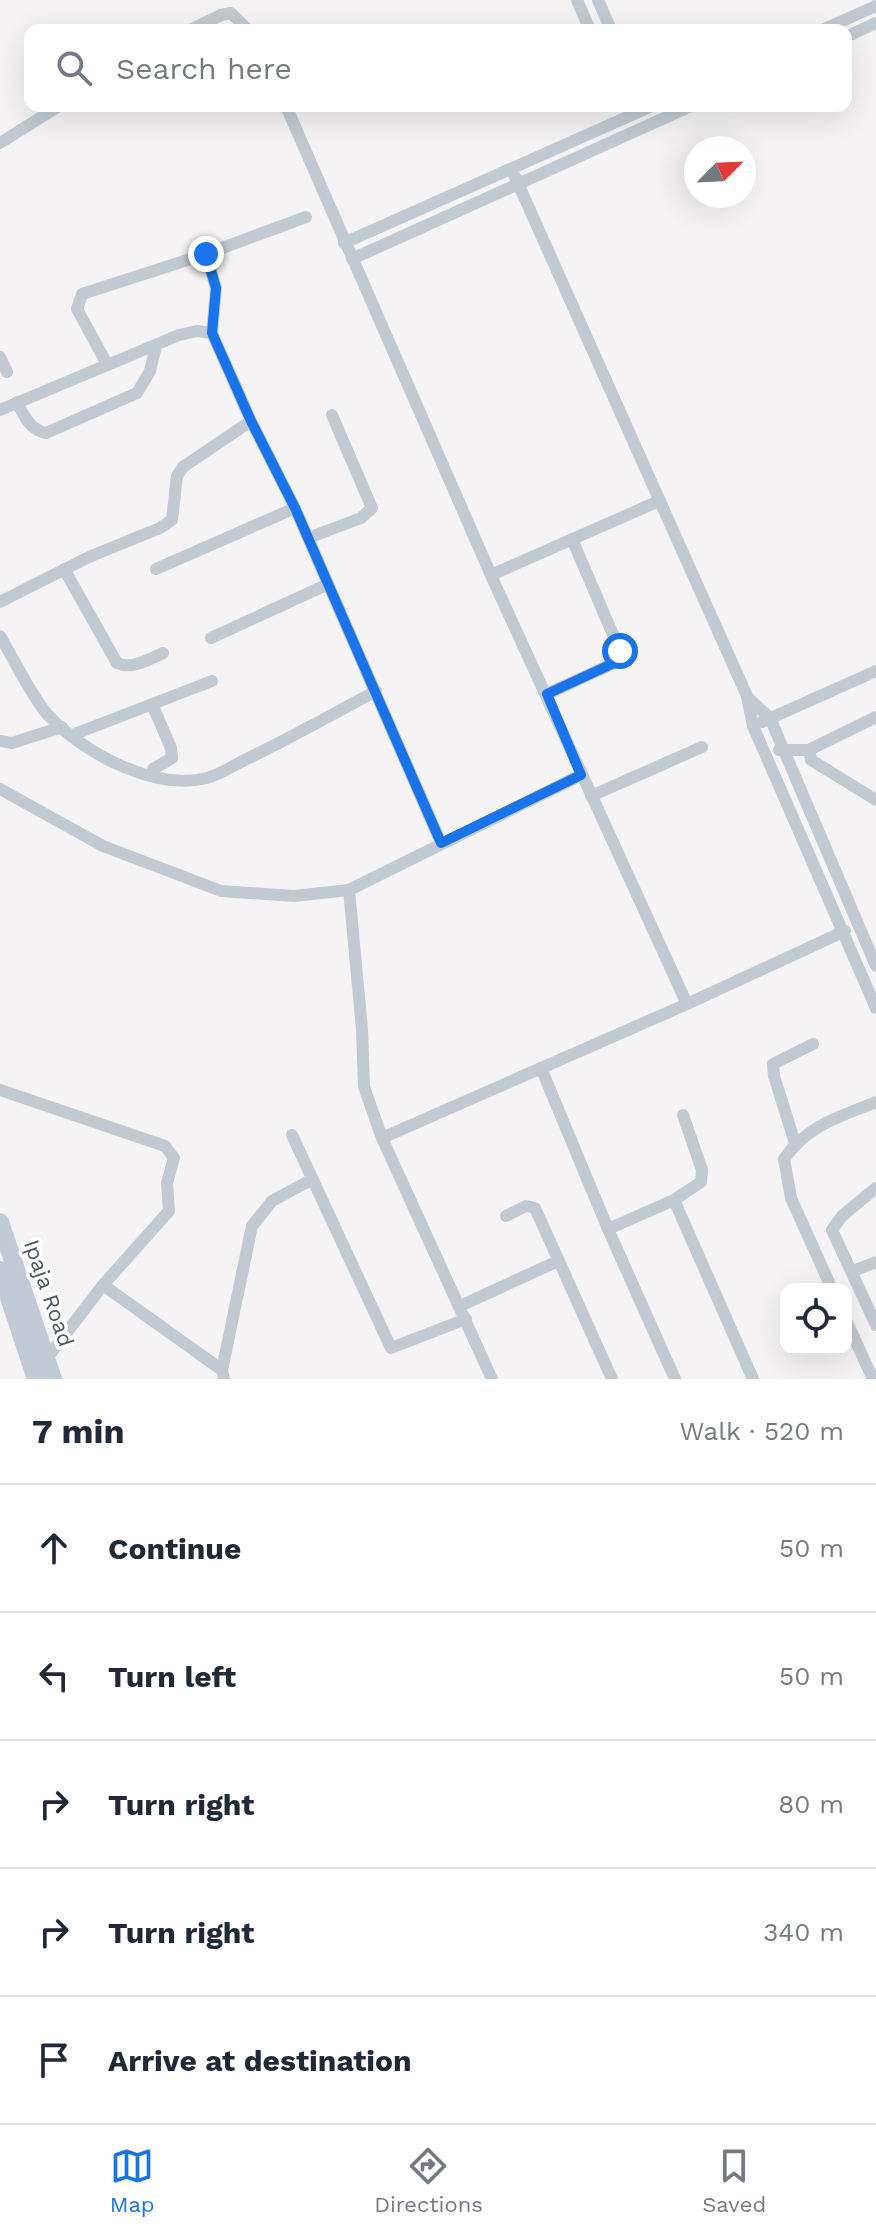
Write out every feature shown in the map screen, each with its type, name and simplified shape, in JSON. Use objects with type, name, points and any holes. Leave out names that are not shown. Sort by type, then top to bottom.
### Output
[{"type":"main road","name":"Ipaja Road","points":[[0,1222],[26,1304],[39,1370]]},
{"type":"main road","name":"Ipaja Road","points":[[0,1270],[39,1370],[53,1379]]},
{"type":"street","points":[[577,0],[587,24]]},
{"type":"street","points":[[598,0],[608,24]]},
{"type":"street","points":[[836,24],[876,6]]},
{"type":"street","points":[[202,24],[231,13],[242,24]]},
{"type":"street","points":[[852,34],[876,23]]},
{"type":"street","points":[[0,143],[49,112]]},
{"type":"street","points":[[289,112],[491,575],[687,1004]]},
{"type":"street","points":[[344,243],[512,170],[623,112],[632,132]]},
{"type":"street","points":[[650,112],[653,123]]},
{"type":"street","points":[[352,259],[678,112]]},
{"type":"street","points":[[512,170],[747,696],[753,726],[876,1008]]},
{"type":"street","points":[[107,364],[77,309],[82,294],[206,254],[306,217]]},
{"type":"street","points":[[206,254],[216,288],[212,333],[251,421],[295,508],[441,843]]},
{"type":"street","points":[[0,410],[179,335],[197,331],[212,333]]},
{"type":"street","points":[[17,402],[27,422],[38,432],[46,433],[137,393],[150,371],[156,346]]},
{"type":"street","points":[[0,357],[7,372]]},
{"type":"street","points":[[308,538],[361,518],[372,508],[332,415]]},
{"type":"street","points":[[0,602],[172,520],[177,476],[183,467],[251,421]]},
{"type":"street","points":[[491,575],[659,501]]},
{"type":"street","points":[[156,569],[295,508]]},
{"type":"street","points":[[547,694],[619,658],[620,651],[572,539]]},
{"type":"street","points":[[64,569],[117,663],[124,667],[133,666],[163,653]]},
{"type":"street","points":[[211,638],[326,585]]},
{"type":"street","points":[[0,636],[46,714],[99,754],[125,768],[174,780],[207,778],[376,691]]},
{"type":"street","points":[[753,726],[876,671]]},
{"type":"street","points":[[0,741],[12,743],[67,731],[212,681]]},
{"type":"street","points":[[747,696],[770,718],[876,966]]},
{"type":"street","points":[[152,704],[171,748],[172,758],[153,769],[152,776]]},
{"type":"street","points":[[767,754],[783,749],[809,750],[876,717]]},
{"type":"street","points":[[591,796],[702,747]]},
{"type":"street","points":[[809,750],[811,760],[876,800]]},
{"type":"street","points":[[0,789],[103,846],[221,891],[294,896],[349,890],[581,775]]},
{"type":"street","points":[[349,890],[362,1029],[364,1087],[382,1138],[492,1379]]},
{"type":"street","points":[[382,1138],[845,931]]},
{"type":"street","points":[[795,1143],[773,1064],[813,1044]]},
{"type":"street","points":[[541,1068],[675,1379]]},
{"type":"street","points":[[0,1090],[165,1146],[174,1158],[167,1183],[169,1211],[103,1285],[39,1370]]},
{"type":"street","points":[[829,1283],[791,1198],[784,1159],[795,1143],[815,1127],[876,1102]]},
{"type":"street","points":[[608,1229],[674,1200],[701,1182],[702,1170],[683,1115]]},
{"type":"street","points":[[292,1135],[391,1348],[466,1319]]},
{"type":"street","points":[[103,1285],[223,1374],[252,1226],[272,1201],[311,1180]]},
{"type":"street","points":[[875,1322],[832,1230],[842,1216],[876,1188]]},
{"type":"street","points":[[674,1200],[753,1379]]},
{"type":"street","points":[[506,1216],[526,1206],[535,1208],[612,1379]]},
{"type":"street","points":[[460,1306],[558,1261]]},
{"type":"street","points":[[853,1271],[876,1262]]},
{"type":"street","points":[[852,1333],[873,1379]]},
{"type":"route","points":[[206,254],[216,288],[212,333],[251,421],[295,508],[441,843],[581,775],[547,694],[614,663],[620,651]]}]
